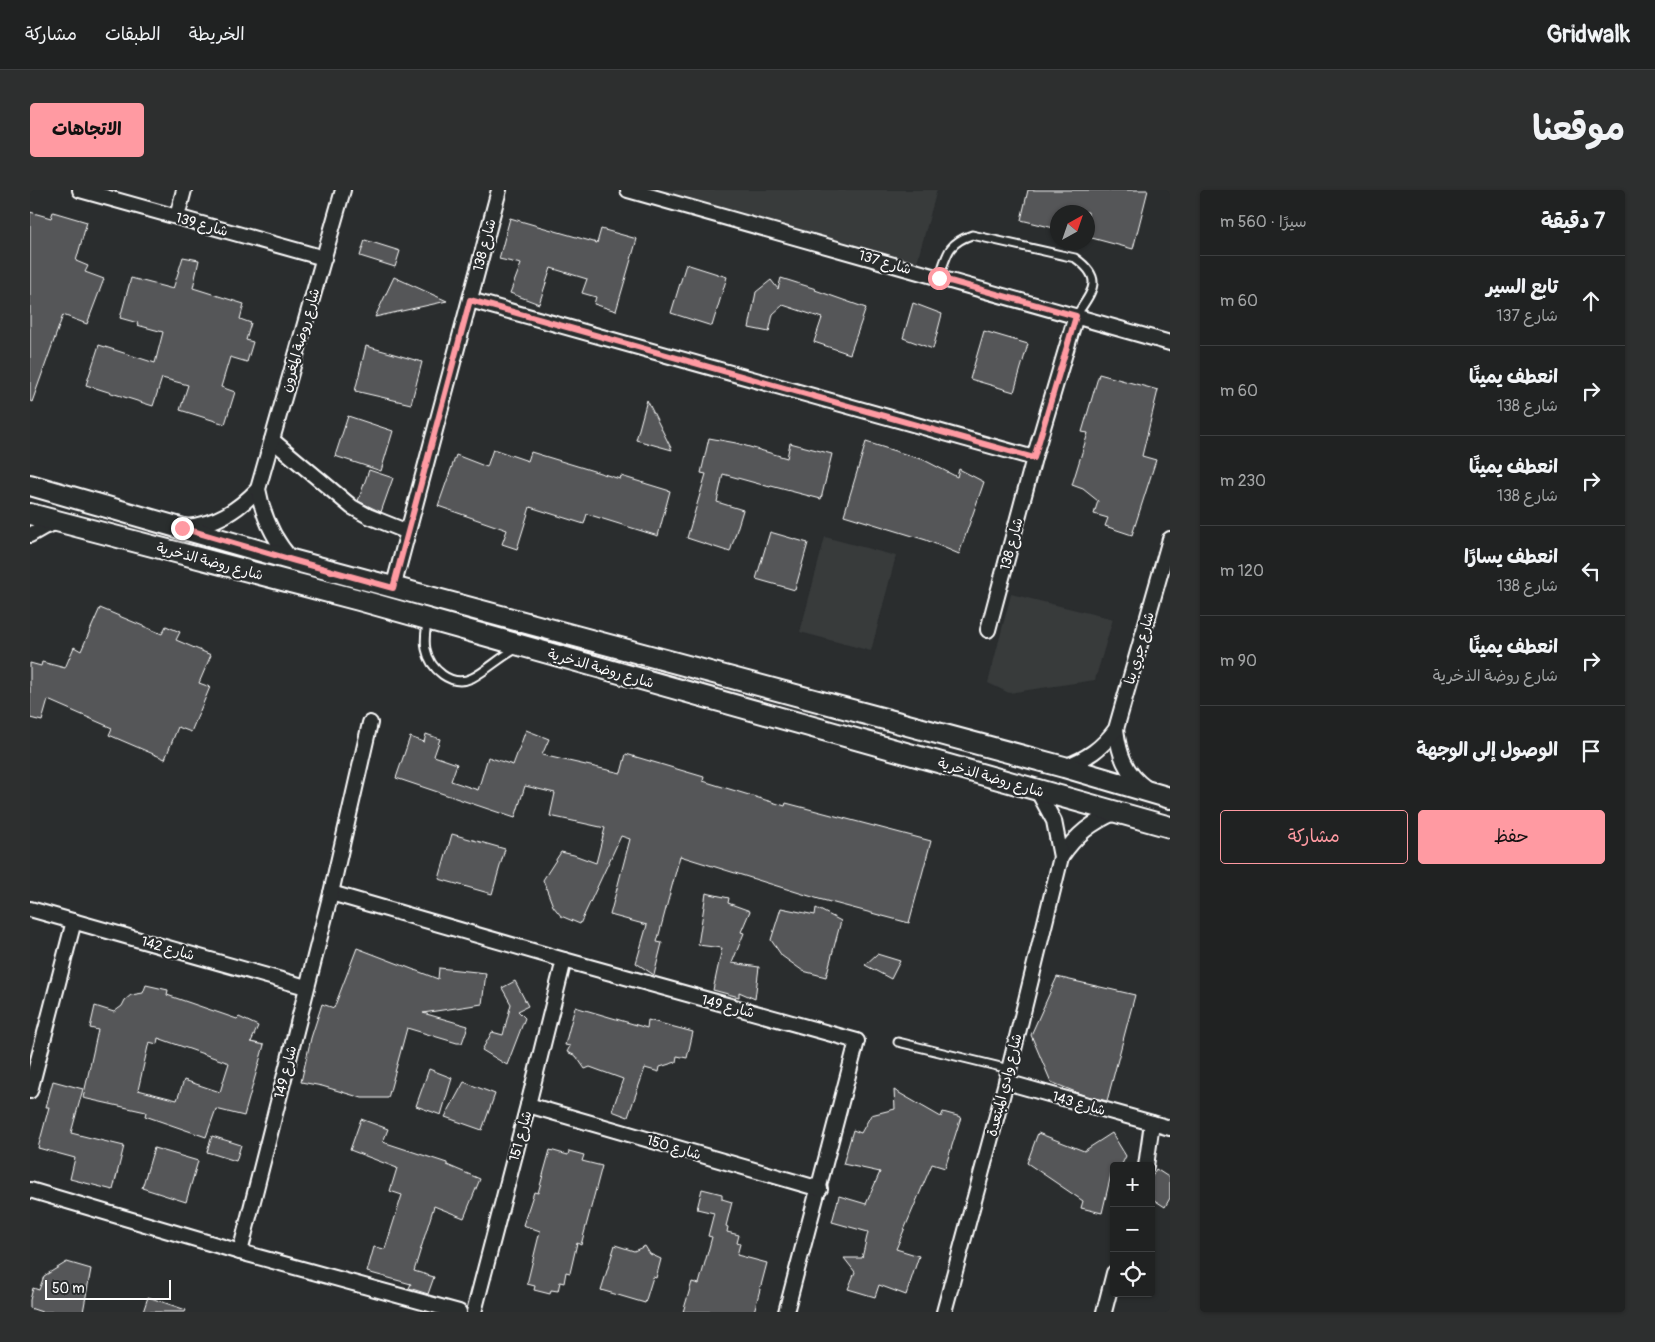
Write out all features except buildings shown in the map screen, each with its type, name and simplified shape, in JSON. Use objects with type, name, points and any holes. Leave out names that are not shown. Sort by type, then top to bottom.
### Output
[{"type":"street","name":"شارع 139","points":[[80,190],[324,258]]},
{"type":"street","points":[[177,217],[184,190]]},
{"type":"street","name":"شارع روضة المغرون","points":[[182,528],[208,523],[232,513],[258,489],[343,190]]},
{"type":"street","name":"شارع 138","points":[[393,588],[499,190]]},
{"type":"street","name":"شارع 137","points":[[628,190],[1170,343]]},
{"type":"street","points":[[470,300],[1034,458]]},
{"type":"street","name":"شارع 138","points":[[988,630],[1034,458],[1076,316]]},
{"type":"street","points":[[272,440],[352,507],[368,516],[408,532]]},
{"type":"street","name":"شارع روضة الذخرية","points":[[30,485],[393,588],[1064,767],[1162,795]]},
{"type":"street","points":[[258,489],[261,505],[273,535],[292,560]]},
{"type":"street","name":"شارع روضة الذخرية","points":[[30,514],[427,619],[1170,827]]},
{"type":"street","points":[[30,535],[58,522]]},
{"type":"street","name":"شارع جري بنا","points":[[1064,767],[1094,753],[1107,742],[1116,729],[1170,539]]},
{"type":"street","name":"شارع 149","points":[[240,1252],[331,893],[370,723]]},
{"type":"street","name":"شارع جري بنا","points":[[1116,729],[1118,748],[1125,766],[1137,782],[1162,795]]},
{"type":"street","name":"شارع وادي المبتعدة","points":[[944,1312],[1008,1076],[1061,857],[1054,821],[1047,805],[1037,790]]},
{"type":"street","name":"شارع وادي المبتعدة","points":[[1061,857],[1084,829],[1099,819],[1116,812]]},
{"type":"street","name":"شارع 149","points":[[331,893],[858,1042],[786,1312]]},
{"type":"street","name":"شارع 142","points":[[30,909],[306,987]]},
{"type":"street","points":[[30,1091],[74,921]]},
{"type":"street","name":"شارع 151","points":[[474,1312],[564,960]]},
{"type":"street","name":"شارع 143","points":[[1008,1076],[1170,1128]]},
{"type":"street","name":"شارع 150","points":[[528,1105],[820,1189]]},
{"type":"street","points":[[1147,1162],[1152,1123]]},
{"type":"street","points":[[30,1190],[240,1252],[459,1312]]},
{"type":"street","points":[[1104,1312],[1110,1289]]},
{"type":"lane","points":[[939,278],[950,248],[960,239],[972,235],[1075,258],[1086,266],[1093,275],[1093,285],[1089,295],[1076,316]]},
{"type":"lane","points":[[427,619],[425,648],[428,657],[444,676],[456,680],[470,678],[506,654],[523,646]]},
{"type":"lane","points":[[898,1042],[1008,1076]]},
{"type":"shaded area","points":[[657,190],[937,190],[917,262]]},
{"type":"shaded area","points":[[825,537],[896,556],[871,651],[800,632]]},
{"type":"shaded area","points":[[1011,594],[1113,619],[1095,680],[1009,693],[988,683]]},
{"type":"route","points":[[182,528],[393,588],[470,300],[1034,458],[1076,316],[939,278]]}]
